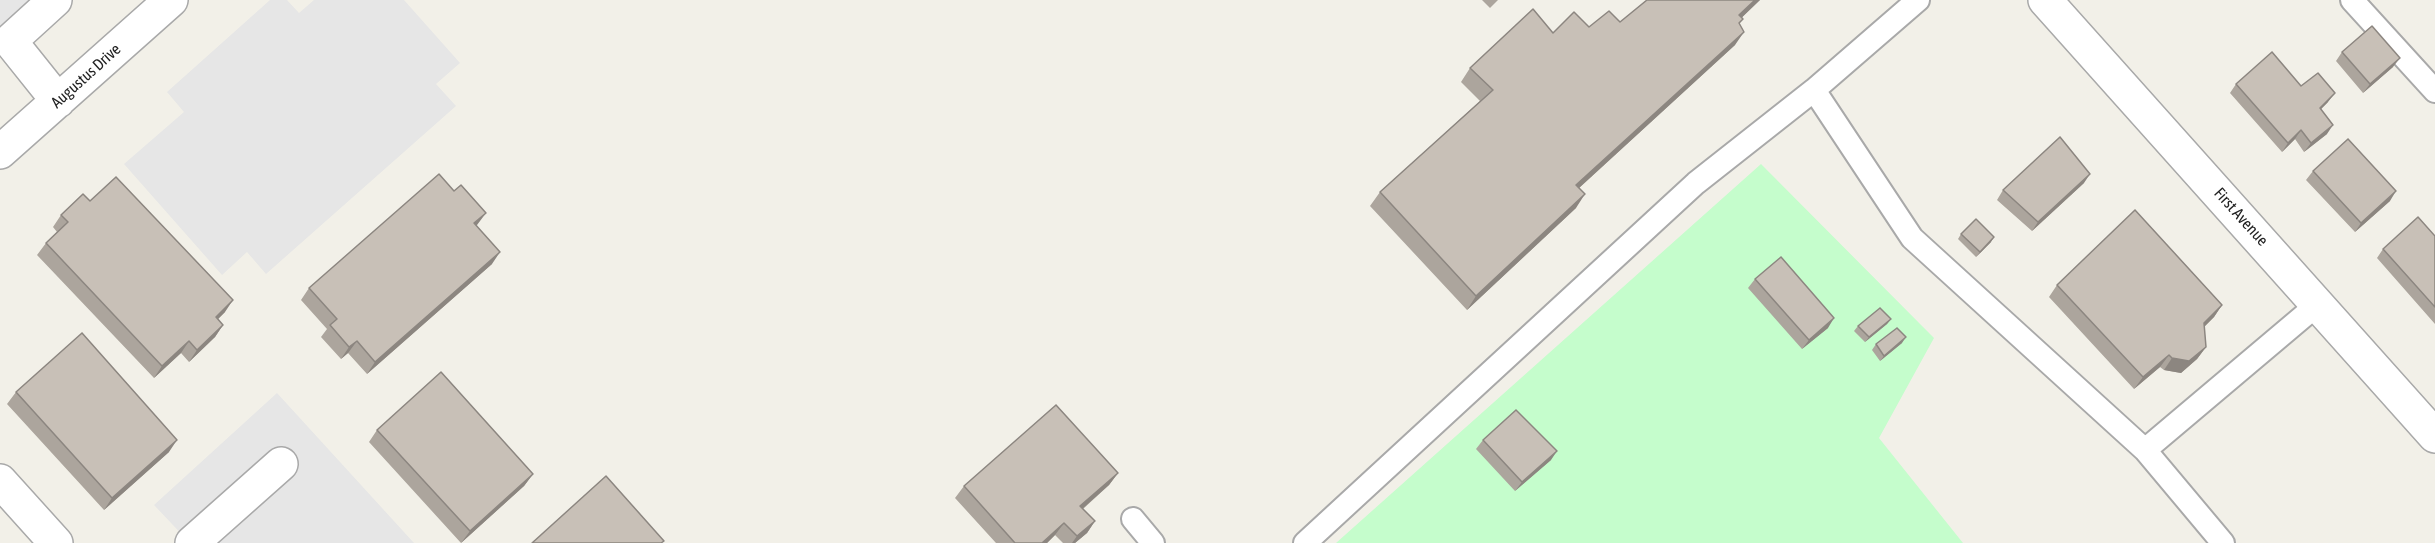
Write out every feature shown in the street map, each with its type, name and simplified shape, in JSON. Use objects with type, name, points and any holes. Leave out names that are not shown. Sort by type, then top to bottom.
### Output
[{"type":"street","points":[[55,0],[9,41],[58,101]]},
{"type":"street","name":"Augustus Drive","points":[[0,152],[171,0]]},
{"type":"street","name":"First Avenue","points":[[2045,0],[2435,436]]},
{"type":"street","points":[[192,543],[281,464]]},
{"type":"street","points":[[0,481],[56,543]]},
{"type":"lane","points":[[1305,543],[1696,183],[1814,90],[1918,0]]},
{"type":"lane","points":[[2352,0],[2435,91]]},
{"type":"lane","points":[[1814,90],[1912,238],[2145,450],[2223,543]]},
{"type":"lane","points":[[2145,450],[2318,304]]},
{"type":"lane","points":[[1133,519],[1154,543]]},
{"type":"green space","points":[[1761,164],[1934,338],[1879,438],[1963,543],[1336,543]]},
{"type":"shaded area","points":[[0,0],[48,0],[0,43]]},
{"type":"shaded area","points":[[270,0],[287,0],[299,13],[314,0],[404,0],[460,63],[436,84],[456,106],[266,274],[247,252],[222,275],[124,164],[184,112],[167,92]]},
{"type":"shaded area","points":[[277,393],[414,543],[190,543],[154,505]]},
{"type":"building","points":[[1647,0],[1755,0],[1739,15],[1743,19],[1739,23],[1744,32],[1576,185],[1585,194],[1476,296],[1380,192],[1493,90],[1470,68],[1533,9],[1553,33],[1574,12],[1589,27],[1609,11],[1620,22]]},
{"type":"building","points":[[2372,26],[2400,58],[2370,84],[2342,52]]},
{"type":"building","points":[[2272,52],[2301,86],[2318,73],[2335,93],[2320,108],[2333,125],[2311,143],[2301,130],[2288,143],[2236,84]]},
{"type":"building","points":[[2060,137],[2090,174],[2038,222],[2003,190]]},
{"type":"building","points":[[2348,139],[2396,191],[2361,223],[2313,171]]},
{"type":"building","points":[[439,174],[454,191],[461,185],[486,213],[474,223],[500,252],[375,362],[357,341],[349,347],[330,325],[337,319],[309,288]]},
{"type":"building","points":[[116,177],[233,300],[216,317],[223,325],[197,350],[189,341],[162,366],[46,243],[68,222],[61,215],[83,194],[90,201]]},
{"type":"building","points":[[2135,210],[2222,305],[2204,323],[2206,347],[2189,361],[2172,358],[2169,355],[2143,377],[2057,285]]},
{"type":"building","points":[[2418,217],[2435,236],[2435,307],[2383,249]]},
{"type":"building","points":[[1976,219],[1994,237],[1980,252],[1961,234]]},
{"type":"building","points":[[1781,257],[1834,318],[1809,340],[1755,279]]},
{"type":"building","points":[[1880,308],[1891,319],[1869,337],[1858,326]]},
{"type":"building","points":[[1897,328],[1906,337],[1884,356],[1876,344]]},
{"type":"building","points":[[82,333],[177,440],[112,498],[16,392]]},
{"type":"building","points":[[441,372],[533,474],[470,531],[377,430]]},
{"type":"building","points":[[1056,405],[1118,473],[1080,506],[1095,521],[1077,536],[1064,523],[1042,543],[1015,543],[964,486]]},
{"type":"building","points":[[1516,410],[1557,451],[1522,482],[1483,440]]},
{"type":"building","points":[[606,476],[664,541],[661,543],[532,543]]}]
